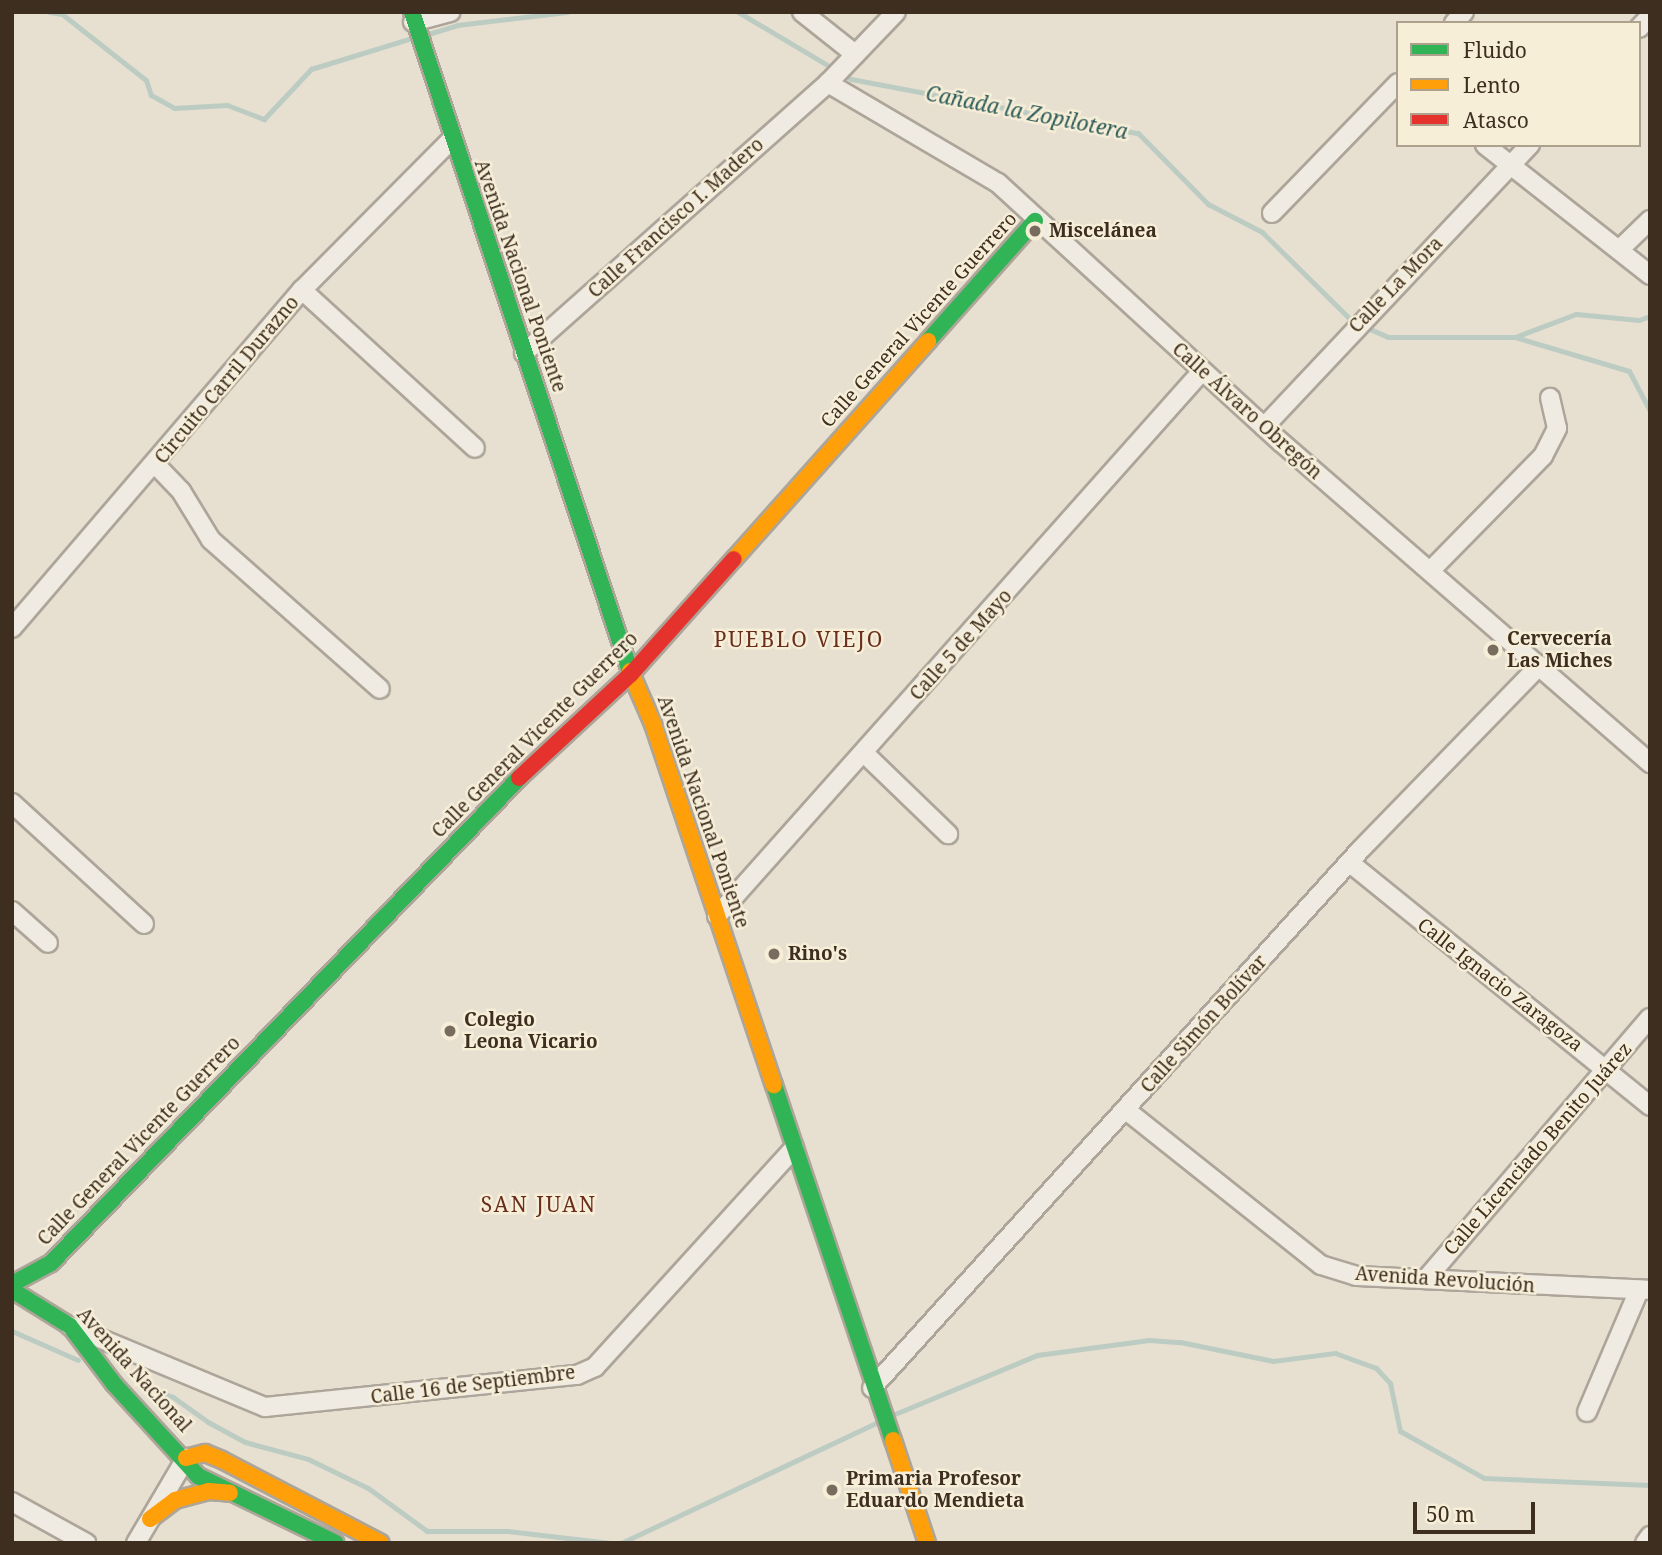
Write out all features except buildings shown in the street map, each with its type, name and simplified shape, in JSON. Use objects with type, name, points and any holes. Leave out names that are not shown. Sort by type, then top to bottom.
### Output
[{"type":"street","points":[[413,17],[451,12]]},
{"type":"street","points":[[802,12],[855,54],[896,12]]},
{"type":"street","name":"Avenida Nacional Poniente","points":[[413,17],[421,50],[631,674],[653,724],[872,1388],[928,1543]]},
{"type":"street","name":"Calle Francisco I. Madero","points":[[524,353],[828,83],[855,54]]},
{"type":"street","name":"Calle Álvaro Obregón","points":[[828,83],[998,183],[1035,221],[1264,427],[1541,665],[1650,763]]},
{"type":"street","points":[[1272,213],[1396,85]]},
{"type":"street","name":"Circuito Carril Durazno","points":[[12,628],[156,465],[302,290],[451,140]]},
{"type":"street","points":[[1487,147],[1650,275]]},
{"type":"street","name":"Calle La Mora","points":[[1264,427],[1528,147]]},
{"type":"street","points":[[1620,249],[1650,220]]},
{"type":"street","name":"Calle General Vicente Guerrero","points":[[12,1284],[51,1263],[561,734],[631,674],[1035,221]]},
{"type":"street","points":[[302,290],[475,448]]},
{"type":"street","name":"Calle 5 de Mayo","points":[[717,916],[1202,371]]},
{"type":"street","points":[[1431,570],[1543,456],[1557,428],[1550,398]]},
{"type":"street","points":[[156,465],[181,491],[211,540],[380,689]]},
{"type":"street","name":"Calle Simón Bolívar","points":[[872,1388],[1350,863],[1541,665]]},
{"type":"street","points":[[864,753],[948,834]]},
{"type":"street","points":[[12,803],[144,924]]},
{"type":"street","name":"Calle Ignacio Zaragoza","points":[[1350,863],[1517,1002],[1606,1068],[1650,1106]]},
{"type":"street","points":[[12,911],[48,943]]},
{"type":"street","name":"Calle Licenciado Benito Juárez","points":[[1426,1279],[1650,1018]]},
{"type":"street","name":"Avenida Revolución","points":[[1126,1110],[1321,1265],[1356,1276],[1644,1290]]},
{"type":"street","name":"Calle 16 de Septiembre","points":[[70,1325],[265,1407],[577,1375],[596,1367],[794,1148]]},
{"type":"street","name":"Avenida Nacional","points":[[12,1290],[70,1325],[114,1384],[186,1458],[198,1476],[336,1543]]},
{"type":"street","points":[[1587,1412],[1644,1290]]},
{"type":"street","name":"Avenida Nacional","points":[[186,1458],[205,1453],[222,1460],[381,1543]]},
{"type":"street","points":[[136,1543],[186,1458]]},
{"type":"street","points":[[150,1518],[175,1500],[209,1491],[236,1493]]},
{"type":"street","points":[[12,1502],[86,1543]]},
{"type":"street","points":[[1645,1543],[1650,1536]]},
{"type":"waterway","name":"Cañada la Zopilotera","points":[[49,12],[62,14],[146,80],[151,95],[174,108],[227,105],[264,119],[311,69],[412,38]]},
{"type":"waterway","name":"Cañada la Zopilotera","points":[[425,35],[457,25],[567,12]]},
{"type":"waterway","name":"Cañada la Zopilotera","points":[[738,12],[851,79],[1138,133],[1208,204],[1262,232],[1352,321],[1388,337],[1515,337],[1629,371],[1650,411]]},
{"type":"waterway","points":[[1515,337],[1576,314],[1639,320],[1650,316]]},
{"type":"waterway","points":[[12,1331],[78,1360]]},
{"type":"waterway","points":[[890,1416],[1037,1355],[1149,1340],[1180,1342],[1273,1361],[1335,1353],[1376,1368],[1390,1383],[1400,1431],[1484,1478],[1650,1485]]},
{"type":"waterway","points":[[152,1389],[173,1397],[208,1422],[245,1442],[308,1459],[368,1488],[427,1531],[507,1531],[610,1543]]},
{"type":"waterway","points":[[621,1543],[878,1422]]},
{"type":"traffic: fast","points":[[412,12],[630,671]]},
{"type":"traffic: fast","points":[[928,341],[1035,221]]},
{"type":"traffic: fast","points":[[12,1284],[51,1263],[519,778]]},
{"type":"traffic: fast","points":[[774,1085],[893,1440]]},
{"type":"traffic: fast","points":[[12,1290],[70,1326],[114,1384],[198,1476],[336,1543]]},
{"type":"traffic: slow","points":[[734,559],[928,341]]},
{"type":"traffic: slow","points":[[630,671],[653,724],[774,1085]]},
{"type":"traffic: slow","points":[[893,1440],[927,1543]]},
{"type":"traffic: slow","points":[[186,1458],[205,1453],[222,1460],[381,1543]]},
{"type":"traffic: slow","points":[[150,1519],[175,1500],[209,1491],[230,1493]]},
{"type":"traffic: jam","points":[[519,778],[631,674],[734,559]]},
{"type":"place","name":"Miscelánea","points":[[1035,231]]},
{"type":"place","name":"Cervecería Las Miches","points":[[1493,650]]},
{"type":"place","name":"Rino's","points":[[774,954]]},
{"type":"place","name":"Colegio Leona Vicario","points":[[450,1031]]},
{"type":"place","name":"Primaria Profesor Eduardo Mendieta","points":[[832,1490]]},
{"type":"district","name":"PUEBLO VIEJO","points":[[799,639]]},
{"type":"district","name":"SAN JUAN","points":[[539,1204]]}]
